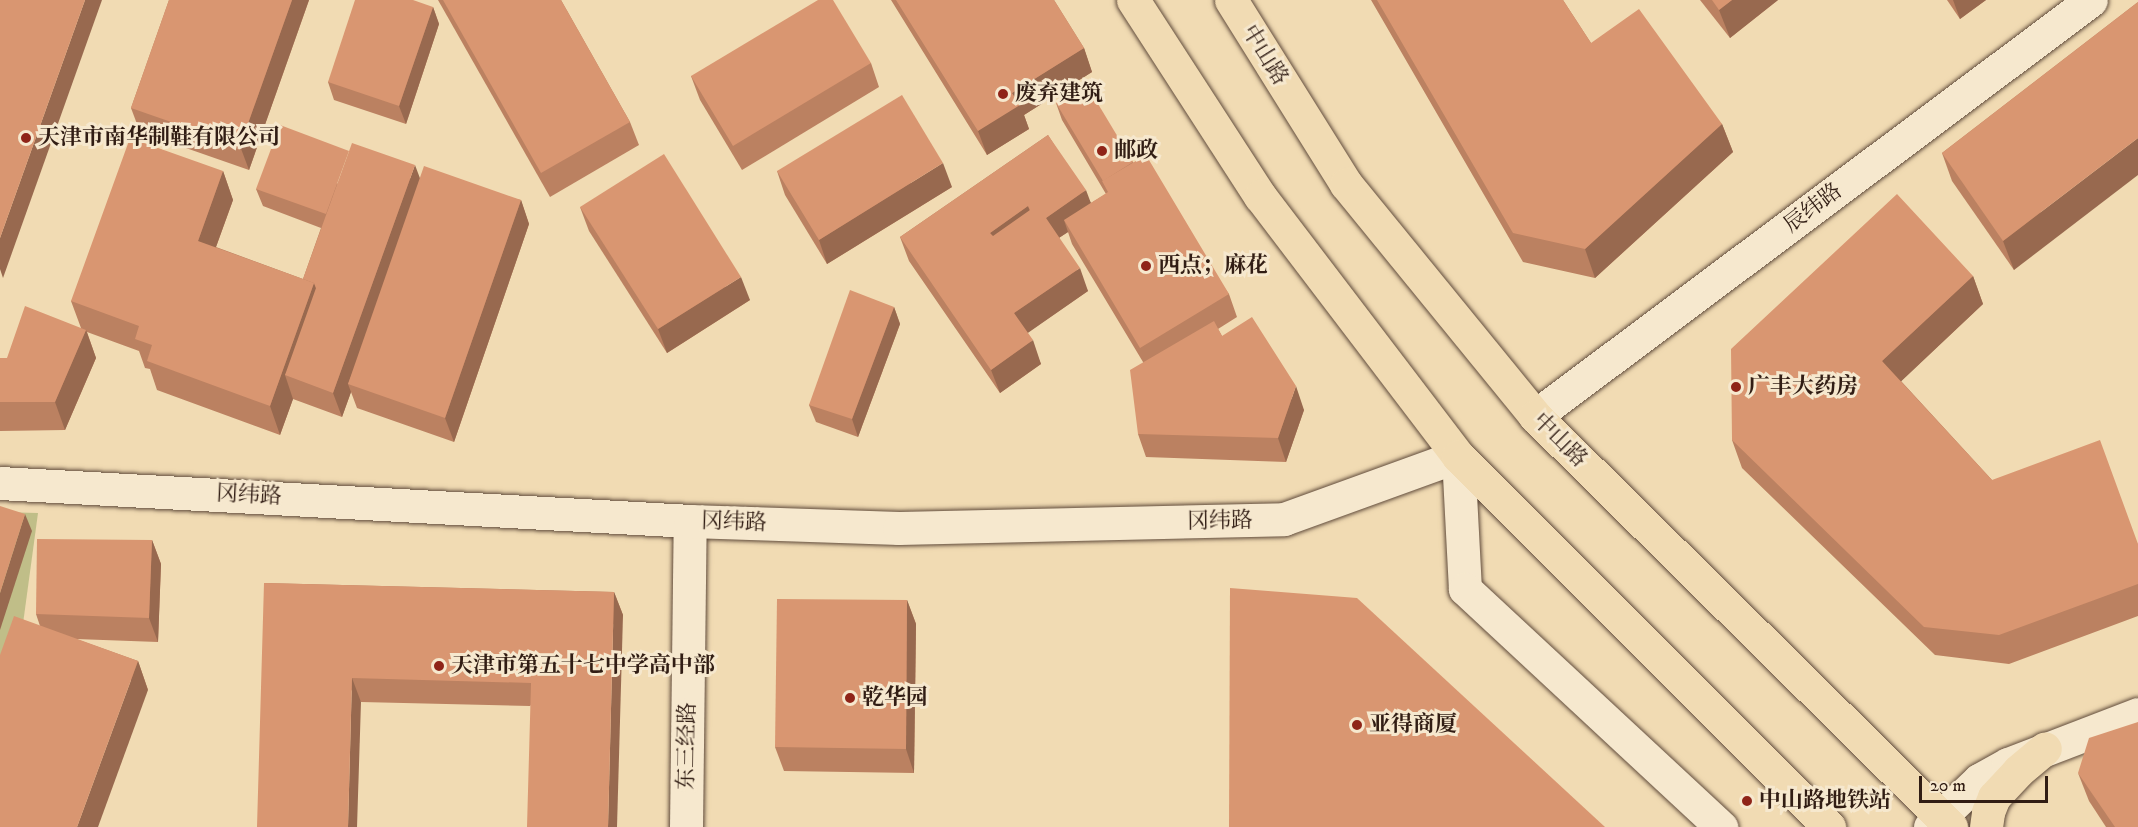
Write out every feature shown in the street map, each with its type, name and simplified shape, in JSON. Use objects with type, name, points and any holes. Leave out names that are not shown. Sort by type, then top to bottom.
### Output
[{"type":"main road","points":[[1133,0],[1260,196],[1458,456],[1829,827]]},
{"type":"main road","name":"中山路","points":[[1232,0],[1346,184],[1535,416],[1940,824]]},
{"type":"main road","points":[[1986,827],[1988,812],[1994,797],[2018,771],[2045,748]]},
{"type":"street","name":"辰纬路","points":[[1535,416],[2091,0]]},
{"type":"street","name":"冈纬路","points":[[0,483],[690,521],[899,528],[1284,519],[1458,456]]},
{"type":"street","points":[[1458,456],[1465,589],[1721,827]]},
{"type":"street","name":"东三经路","points":[[686,827],[690,521]]},
{"type":"street","points":[[1940,824],[1979,780],[2045,748],[2138,714]]},
{"type":"shaded area","points":[[0,512],[38,513],[22,631],[0,693]]},
{"type":"building","name":"天津市南华制鞋有限公司","points":[[0,0],[85,0],[0,238]]},
{"type":"building","points":[[169,0],[292,0],[240,146],[131,108]]},
{"type":"building","points":[[355,0],[413,0],[433,7],[399,106],[328,82]]},
{"type":"building","points":[[443,0],[561,0],[630,122],[541,173]]},
{"type":"building","points":[[818,0],[833,0],[871,63],[733,146],[691,76]]},
{"type":"building","name":"废弃建筑","points":[[896,0],[1054,0],[1084,48],[1012,93],[1020,105],[978,131]]},
{"type":"building","points":[[1377,0],[1563,0],[1591,43],[1639,9],[1722,124],[1585,249],[1513,233]]},
{"type":"building","points":[[1712,0],[1732,0],[1719,10]]},
{"type":"building","points":[[2138,2],[2138,138],[2003,241],[1942,153]]},
{"type":"building","name":"邮政","points":[[1086,84],[1133,162],[1103,181],[1056,103]]},
{"type":"building","points":[[902,95],[943,163],[819,240],[777,171]]},
{"type":"building","points":[[280,125],[349,151],[326,214],[256,189]]},
{"type":"building","points":[[1048,135],[1086,190],[1046,218],[1080,268],[1014,313],[1033,340],[991,370],[900,237]],"holes":[[[1028,206],[1030,210],[993,236],[990,233]]]},
{"type":"building","points":[[130,138],[223,171],[198,241],[314,283],[270,406],[147,361],[152,345],[135,339],[139,326],[71,301]]},
{"type":"building","points":[[352,143],[415,165],[333,393],[285,375],[316,288],[314,283],[303,279]]},
{"type":"building","points":[[664,154],[741,277],[658,329],[580,207]]},
{"type":"building","name":"西点；麻花","points":[[1146,155],[1229,294],[1140,348],[1064,220],[1108,192],[1102,181]]},
{"type":"building","points":[[424,166],[521,200],[445,418],[348,384]]},
{"type":"building","points":[[1897,194],[1973,276],[1882,361],[1992,480],[2100,440],[2138,544],[2138,584],[1999,635],[1924,627],[1732,440],[1731,349]]},
{"type":"building","points":[[850,290],[894,307],[852,419],[809,405]]},
{"type":"building","points":[[25,306],[86,330],[55,402],[0,402],[0,358],[7,358]]},
{"type":"building","points":[[1252,317],[1296,386],[1278,438],[1138,434],[1130,370],[1214,321],[1222,336]]},
{"type":"building","points":[[0,506],[25,514],[0,593]]},
{"type":"building","points":[[37,539],[152,540],[149,618],[36,614]]},
{"type":"building","points":[[264,583],[614,592],[608,827],[527,827],[531,683],[352,678],[348,827],[257,827]]},
{"type":"building","name":"亚得商厦","points":[[1230,588],[1357,598],[1605,827],[1229,827]]},
{"type":"building","name":"乾华园","points":[[777,599],[907,600],[906,749],[775,747]]},
{"type":"building","points":[[14,616],[138,661],[77,827],[0,827],[0,655]]},
{"type":"building","points":[[2138,722],[2138,827],[2115,827],[2078,773],[2089,738]]},
{"type":"place","name":"废弃建筑","points":[[1003,94]]},
{"type":"place","name":"天津市南华制鞋有限公司","points":[[26,138]]},
{"type":"place","name":"邮政","points":[[1102,151]]},
{"type":"place","name":"西点；麻花","points":[[1146,266]]},
{"type":"place","name":"广丰大药房","points":[[1736,387]]},
{"type":"place","name":"天津市第五十七中学高中部","points":[[439,666]]},
{"type":"place","name":"乾华园","points":[[850,698]]},
{"type":"place","name":"亚得商厦","points":[[1357,725]]},
{"type":"place","name":"中山路地铁站","points":[[1747,801]]}]
